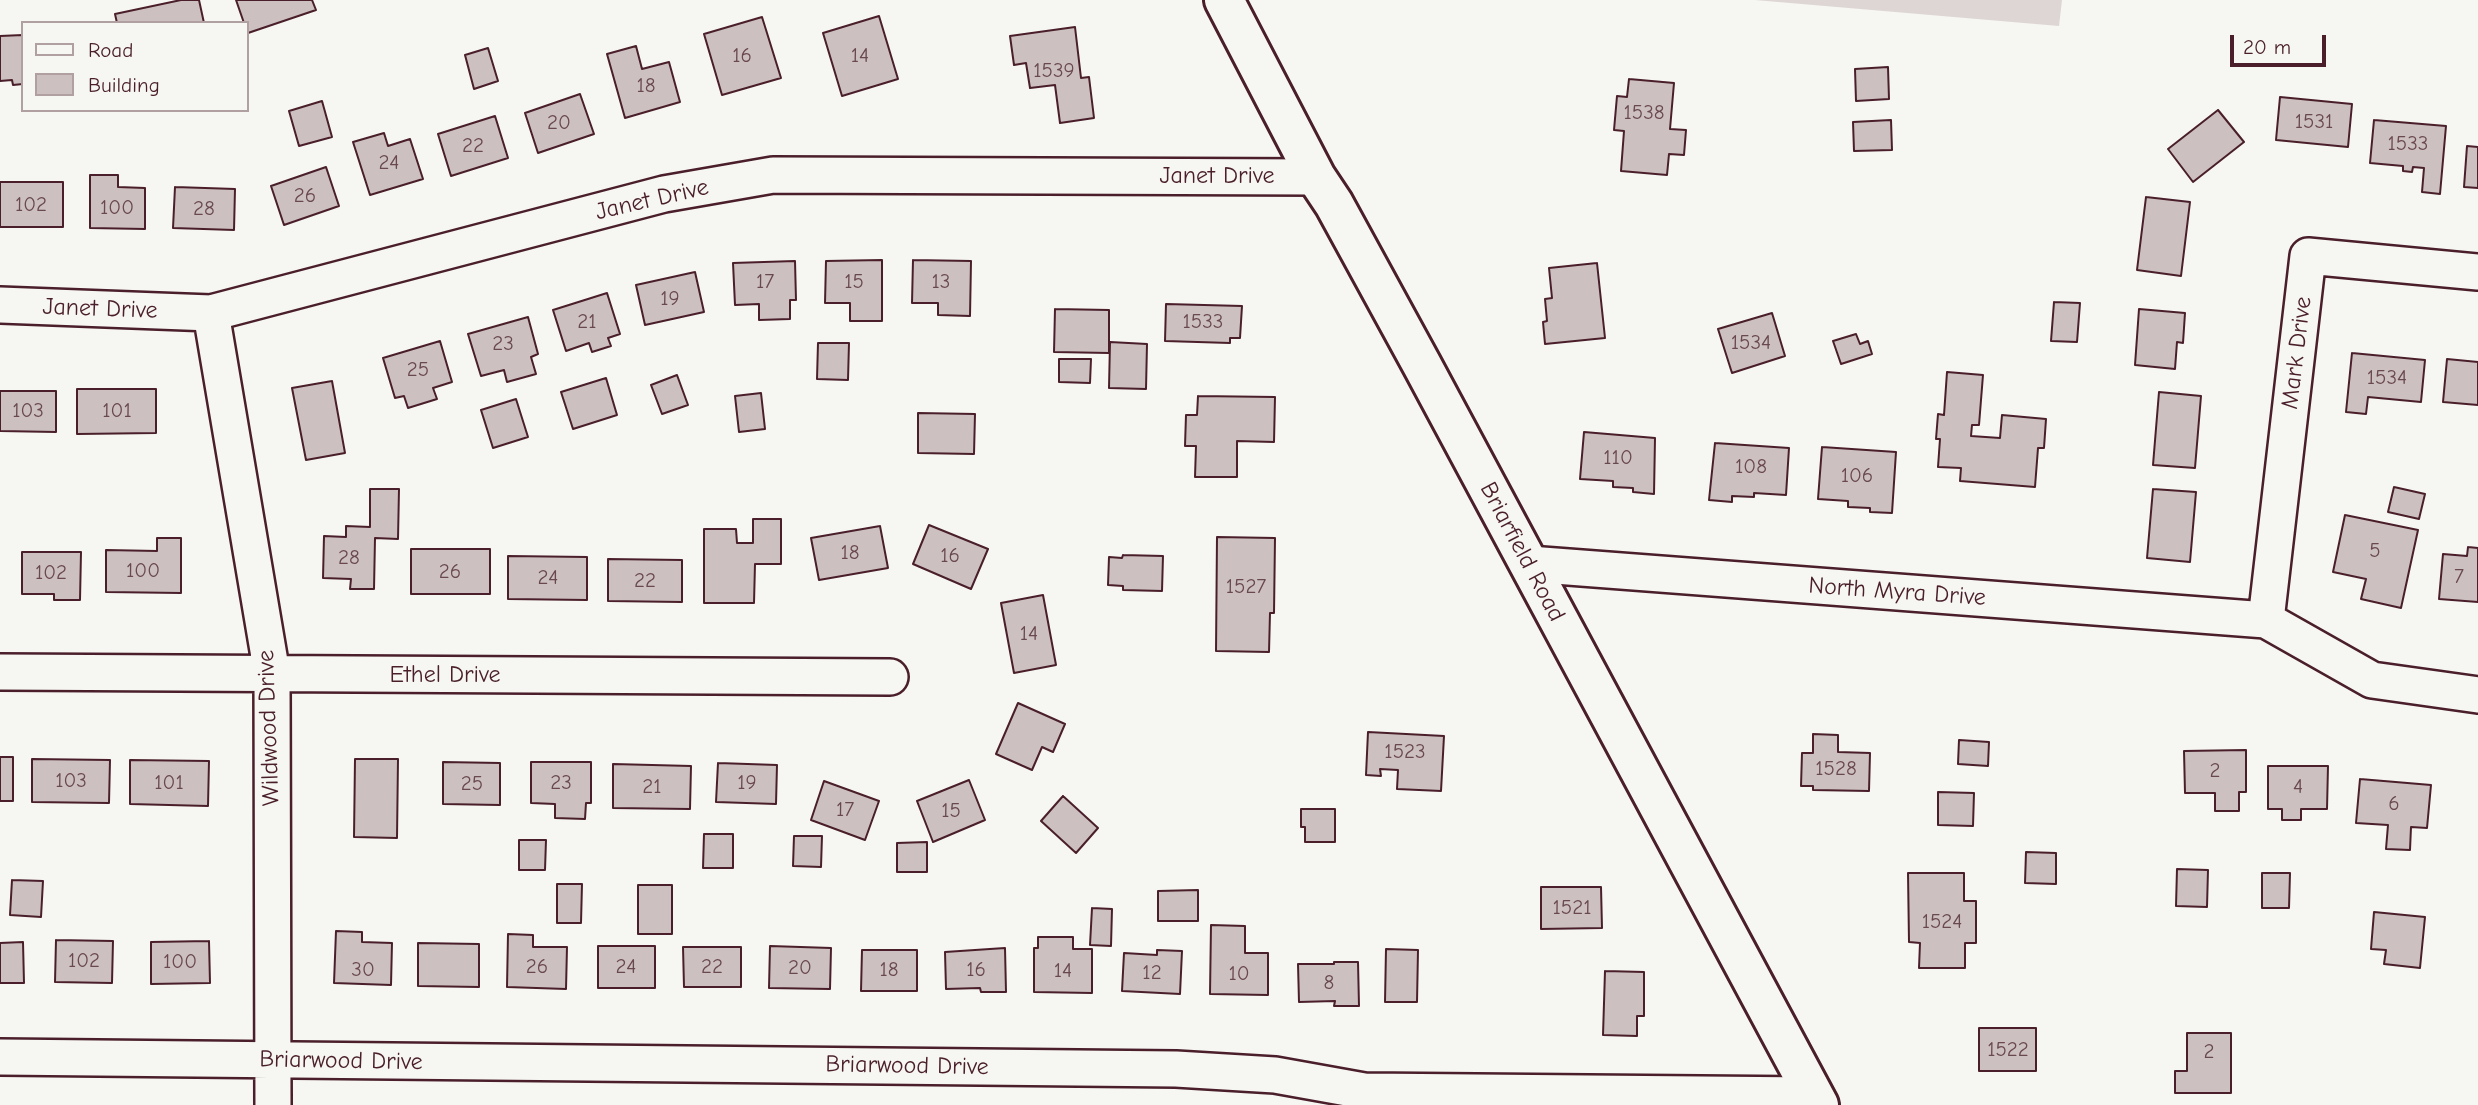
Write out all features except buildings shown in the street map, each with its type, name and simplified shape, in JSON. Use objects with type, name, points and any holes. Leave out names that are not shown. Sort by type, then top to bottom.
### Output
[{"type":"main road","name":"Briarfield Road","points":[[1224,0],[1816,1100]]},
{"type":"street","name":"Janet Drive","points":[[0,305],[211,313],[664,194],[773,175],[1317,177]]},
{"type":"street","name":"Mark Drive","points":[[2266,620],[2308,256],[2478,272]]},
{"type":"street","name":"Wildwood Drive","points":[[211,313],[272,674],[274,1105]]},
{"type":"street","name":"North Myra Drive","points":[[1529,564],[2266,620]]},
{"type":"street","points":[[2266,620],[2372,680],[2478,695]]},
{"type":"street","name":"Ethel Drive","points":[[0,672],[890,677]]},
{"type":"street","name":"Briarwood Drive","points":[[0,1057],[1176,1069],[1275,1075],[1364,1091],[1816,1100]]},
{"type":"shaded area","points":[[1755,0],[2062,0],[2059,26]]}]
